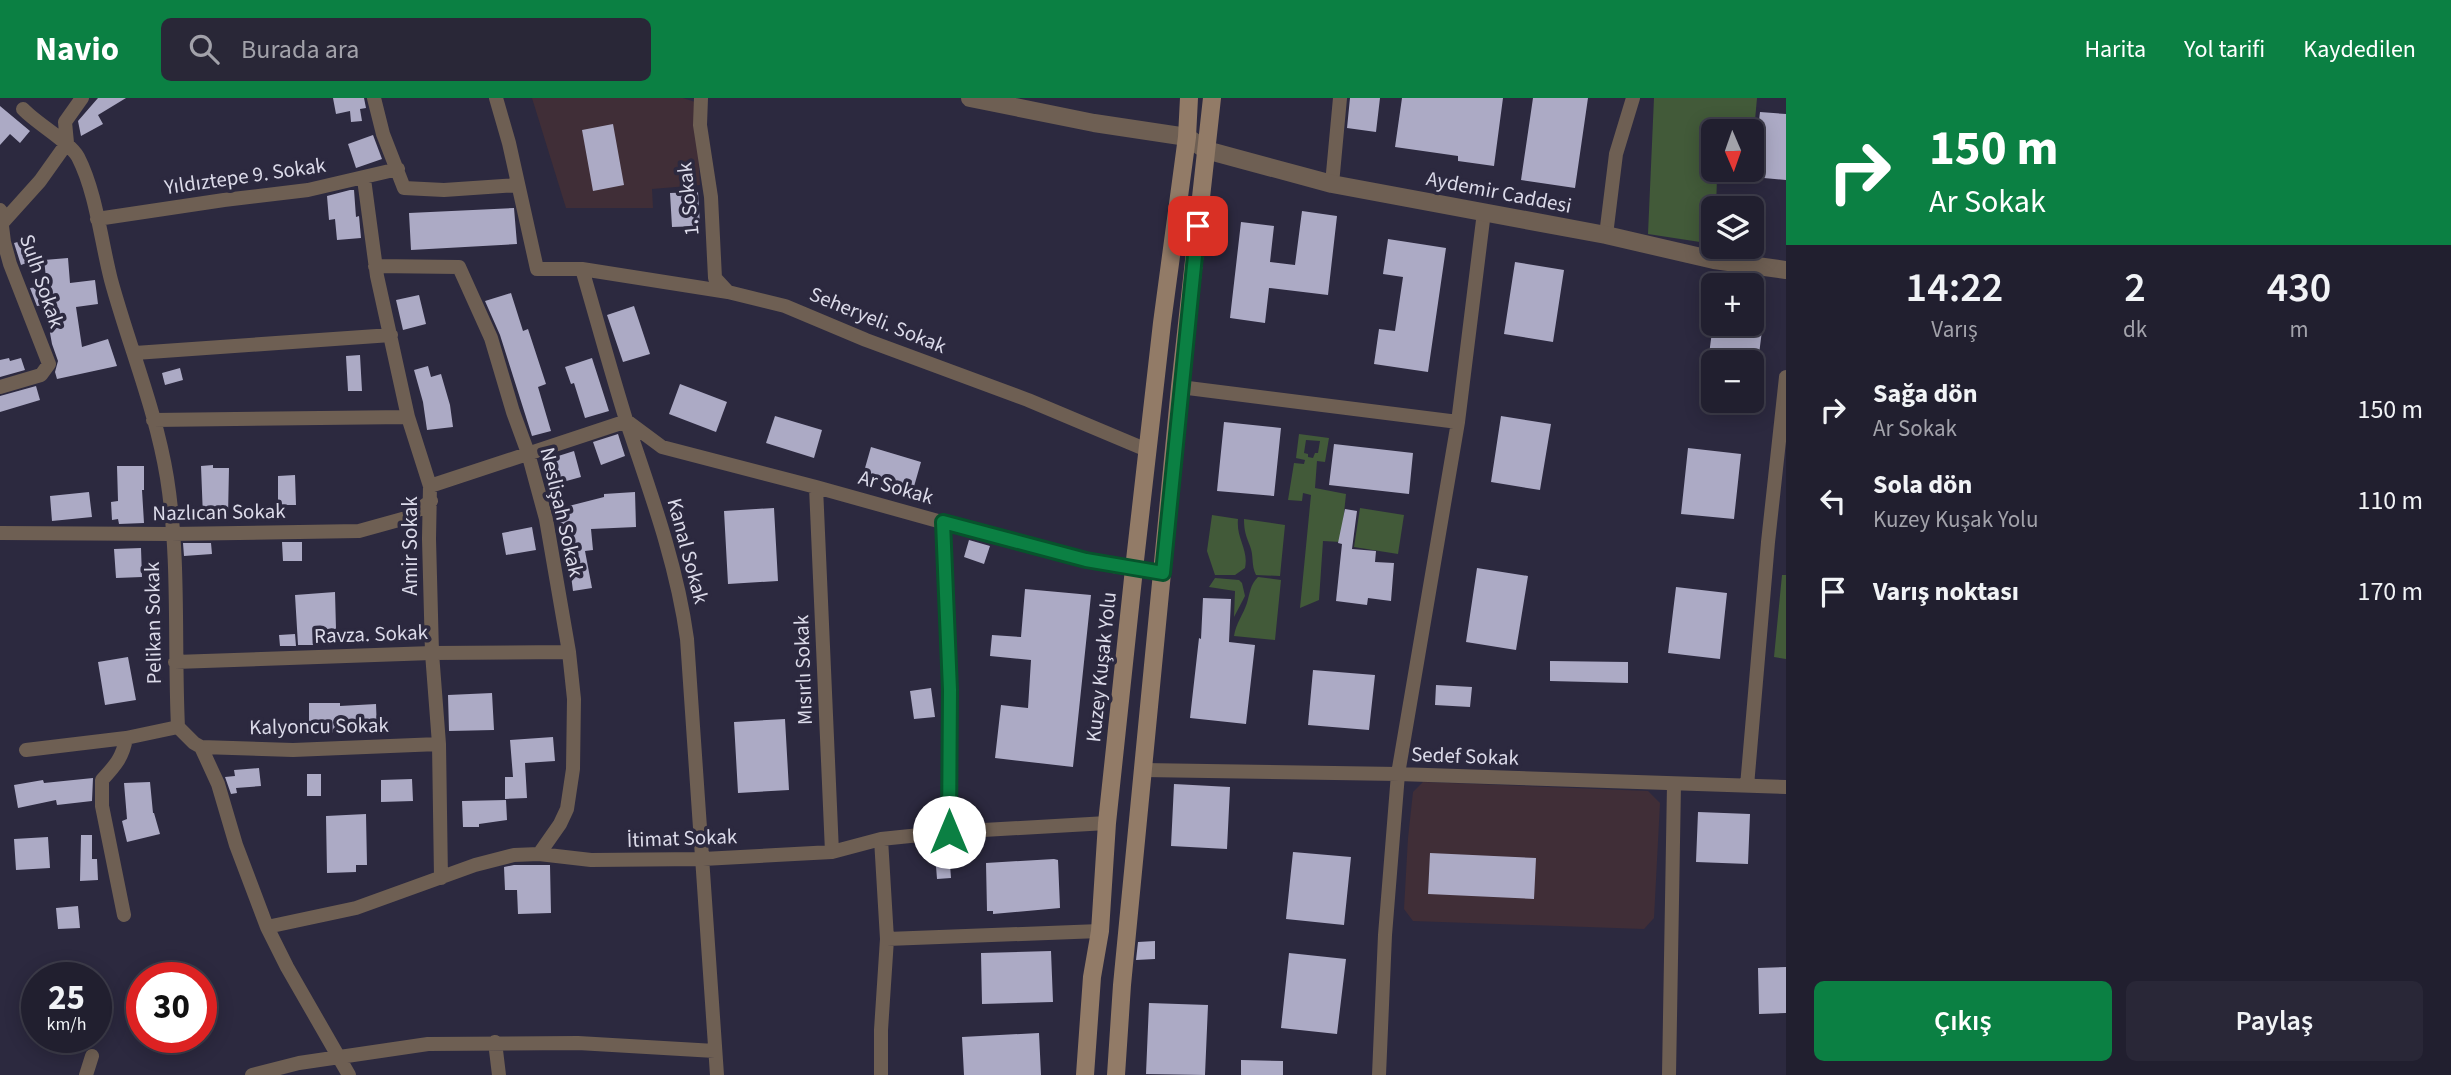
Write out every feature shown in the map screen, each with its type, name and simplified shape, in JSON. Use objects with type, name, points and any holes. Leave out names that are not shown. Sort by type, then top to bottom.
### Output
[{"type":"main road","name":"Kuzey Kuşak Yolu","points":[[1085,1075],[1092,977],[1100,930],[1107,823],[1134,569],[1187,137],[1189,98]]},
{"type":"main road","points":[[1116,1075],[1122,985],[1180,387],[1212,98]]},
{"type":"street","points":[[1,216],[40,181],[67,143],[65,122],[82,98]]},
{"type":"street","points":[[374,98],[383,134],[404,188],[444,190],[517,186]]},
{"type":"street","points":[[496,98],[537,269],[582,269]]},
{"type":"street","name":"1. Sokak","points":[[701,98],[700,125],[711,197],[715,278],[728,292]]},
{"type":"street","points":[[970,98],[1094,123],[1187,137]]},
{"type":"street","points":[[1332,184],[1340,98]]},
{"type":"street","points":[[1606,235],[1616,154],[1633,98]]},
{"type":"street","points":[[23,109],[36,123],[67,143]]},
{"type":"street","name":"Aydemir Caddesi","points":[[1187,137],[1206,150],[1332,184],[1606,235],[1714,261],[1786,270]]},
{"type":"street","name":"Pelikan Sokak","points":[[67,143],[78,156],[97,219],[120,313],[135,353],[167,476],[176,599],[174,662],[178,727]]},
{"type":"street","name":"Yıldıztepe 9. Sokak","points":[[97,219],[308,190],[398,169]]},
{"type":"street","name":"Amir Sokak","points":[[364,179],[375,265],[408,417],[431,493],[429,539],[432,653],[439,744],[441,878]]},
{"type":"street","points":[[1379,1075],[1385,935],[1398,774],[1458,422],[1484,212]]},
{"type":"street","name":"Sulh Sokak","points":[[0,387],[41,375],[49,364],[10,264],[1,216]]},
{"type":"street","name":"Neslişah Sokak","points":[[375,265],[459,267],[491,338],[528,453],[546,519],[569,652],[574,699],[573,769],[567,809],[539,854]]},
{"type":"street","name":"Seheryeli. Sokak","points":[[582,269],[728,292],[785,306],[866,340],[1028,400],[1147,450]]},
{"type":"street","name":"Kanal Sokak","points":[[582,269],[671,556],[682,604],[687,639],[717,1075]]},
{"type":"street","points":[[135,353],[391,335]]},
{"type":"street","points":[[1747,786],[1768,541],[1786,377]]},
{"type":"street","points":[[1180,387],[1458,422]]},
{"type":"street","points":[[153,420],[408,417]]},
{"type":"street","name":"Nazlıcan Sokak","points":[[0,533],[359,531],[406,518],[431,493],[528,453],[627,421]]},
{"type":"street","name":"Ar Sokak","points":[[627,421],[662,447],[1034,548],[1163,573]]},
{"type":"street","name":"Mısırlı Sokak","points":[[816,487],[832,852]]},
{"type":"street","points":[[943,522],[950,690],[949,832]]},
{"type":"street","name":"Ravza. Sokak","points":[[174,662],[432,653],[569,652]]},
{"type":"street","points":[[26,750],[126,738],[178,727],[201,747],[218,784],[236,845],[267,928],[349,1075]]},
{"type":"street","points":[[124,915],[102,806],[102,780],[124,752],[126,738]]},
{"type":"street","name":"Kalyoncu Sokak","points":[[201,747],[293,750],[439,744]]},
{"type":"street","name":"Sedef Sokak","points":[[1143,770],[1398,774],[1786,787]]},
{"type":"street","points":[[1669,1075],[1674,784]]},
{"type":"street","name":"İtimat Sokak","points":[[267,928],[356,908],[475,865],[514,855],[539,854],[591,860],[703,859],[832,852],[881,839],[949,832],[1107,823]]},
{"type":"street","points":[[881,839],[887,939],[881,1075]]},
{"type":"street","points":[[887,939],[1100,930]]},
{"type":"street","points":[[495,1042],[499,1075]]},
{"type":"street","points":[[253,1075],[299,1063],[428,1044],[578,1043],[715,1051]]},
{"type":"street","points":[[86,1075],[92,1056]]},
{"type":"shaded area","points":[[532,98],[683,98],[695,102],[700,185],[652,189],[653,208],[566,208]]},
{"type":"shaded area","points":[[1423,782],[1648,791],[1660,803],[1654,918],[1644,929],[1413,921],[1404,909],[1408,838],[1413,792]]},
{"type":"green space","points":[[1654,98],[1757,98],[1755,119],[1701,119],[1701,182],[1717,182],[1716,196],[1701,196],[1701,242],[1648,234]]},
{"type":"green space","points":[[1299,434],[1329,438],[1325,462],[1317,461],[1315,488],[1346,494],[1341,542],[1323,541],[1319,600],[1300,608],[1311,495],[1303,493],[1302,501],[1288,500],[1294,463],[1304,464],[1305,460],[1296,458]],"holes":[[[1306,440],[1320,441],[1318,453],[1315,453],[1313,458],[1308,457],[1308,454],[1304,453]]]},
{"type":"green space","points":[[1360,508],[1404,515],[1398,554],[1354,547]]},
{"type":"green space","points":[[1212,515],[1238,519],[1246,561],[1245,568],[1235,575],[1215,575],[1207,551]]},
{"type":"green space","points":[[1244,519],[1285,525],[1280,576],[1256,575]]},
{"type":"green space","points":[[1782,575],[1786,575],[1786,659],[1774,657]]},
{"type":"green space","points":[[1258,577],[1281,580],[1275,640],[1234,636],[1252,586]]},
{"type":"green space","points":[[1215,578],[1239,580],[1242,583],[1245,596],[1234,617],[1235,591],[1209,587]]},
{"type":"building","points":[[98,98],[126,98],[98,115],[103,124],[81,136],[78,121]]},
{"type":"building","points":[[333,98],[364,98],[366,108],[360,109],[362,121],[351,122],[350,111],[336,114]]},
{"type":"building","points":[[1350,98],[1380,98],[1376,132],[1347,128]]},
{"type":"building","points":[[1402,98],[1503,98],[1494,166],[1458,161],[1458,156],[1395,147]]},
{"type":"building","points":[[1533,98],[1588,98],[1575,188],[1521,180]]},
{"type":"building","points":[[0,106],[30,131],[20,143],[10,134],[0,145]]},
{"type":"building","points":[[1760,112],[1786,114],[1786,180],[1764,178],[1764,119],[1759,119]]},
{"type":"building","points":[[613,124],[624,185],[593,191],[582,130]]},
{"type":"building","points":[[373,135],[382,159],[356,168],[348,144]]},
{"type":"building","points":[[354,190],[361,238],[337,240],[335,219],[329,220],[327,196]]},
{"type":"building","points":[[698,192],[700,226],[672,227],[670,193]]},
{"type":"building","points":[[514,208],[517,244],[411,250],[409,213]]},
{"type":"building","points":[[1302,211],[1337,216],[1328,295],[1269,288],[1265,323],[1230,318],[1241,222],[1274,226],[1270,262],[1295,265]]},
{"type":"building","points":[[1388,239],[1446,248],[1428,372],[1374,364],[1379,329],[1395,331],[1403,277],[1383,274]]},
{"type":"building","points":[[25,240],[27,247],[34,245],[37,259],[21,265],[14,243]]},
{"type":"building","points":[[68,258],[70,283],[95,280],[98,304],[76,307],[82,347],[108,339],[117,366],[57,379],[55,372],[58,361],[45,305],[37,306],[30,288],[47,286],[44,260]]},
{"type":"building","points":[[1515,262],[1564,270],[1553,342],[1504,334]]},
{"type":"building","points":[[511,293],[523,331],[528,329],[546,384],[538,387],[551,431],[532,436],[500,335],[485,301]]},
{"type":"building","points":[[419,295],[426,324],[403,330],[396,300]]},
{"type":"building","points":[[634,306],[650,354],[623,362],[607,315]]},
{"type":"building","points":[[1711,336],[1761,336],[1760,350],[1710,350]]},
{"type":"building","points":[[360,355],[362,391],[348,391],[346,356]]},
{"type":"building","points":[[9,358],[10,361],[21,358],[25,370],[0,377],[0,360]]},
{"type":"building","points":[[592,358],[609,411],[585,418],[574,383],[571,384],[565,367]]},
{"type":"building","points":[[428,366],[431,377],[441,374],[453,427],[427,430],[414,370]]},
{"type":"building","points":[[180,368],[183,380],[165,385],[162,373]]},
{"type":"building","points":[[680,384],[727,402],[716,432],[669,414]]},
{"type":"building","points":[[36,386],[40,400],[0,412],[0,396]]},
{"type":"building","points":[[775,416],[822,430],[814,458],[766,443]]},
{"type":"building","points":[[1501,416],[1551,424],[1540,490],[1491,482]]},
{"type":"building","points":[[1224,422],[1281,428],[1274,496],[1217,491]]},
{"type":"building","points":[[618,434],[625,456],[601,465],[593,442]]},
{"type":"building","points":[[1334,444],[1413,453],[1409,494],[1329,485]]},
{"type":"building","points":[[871,447],[921,462],[913,490],[863,475]]},
{"type":"building","points":[[1688,448],[1741,454],[1734,519],[1681,514]]},
{"type":"building","points":[[574,451],[581,477],[559,483],[552,458]]},
{"type":"building","points":[[213,465],[213,468],[229,468],[228,516],[203,517],[201,466]]},
{"type":"building","points":[[117,466],[144,466],[144,523],[119,524],[118,519],[112,520],[111,502],[118,501]]},
{"type":"building","points":[[295,475],[296,505],[278,505],[278,476]]},
{"type":"building","points":[[89,492],[92,517],[52,521],[50,496]]},
{"type":"building","points":[[635,492],[636,527],[591,529],[593,550],[585,551],[592,588],[573,591],[565,529],[562,530],[557,509],[604,497],[604,494]]},
{"type":"building","points":[[774,508],[778,581],[728,584],[724,511]]},
{"type":"building","points":[[1345,509],[1357,511],[1352,549],[1376,551],[1375,562],[1394,563],[1391,601],[1368,598],[1367,605],[1336,601],[1342,544],[1338,543]]},
{"type":"building","points":[[532,527],[536,550],[506,555],[502,533]]},
{"type":"building","points":[[969,540],[990,546],[984,564],[964,557]]},
{"type":"building","points":[[282,542],[302,542],[302,561],[283,561]]},
{"type":"building","points":[[183,543],[211,543],[212,554],[184,556]]},
{"type":"building","points":[[141,548],[142,577],[116,578],[114,549]]},
{"type":"building","points":[[1477,568],[1528,576],[1516,650],[1466,642]]},
{"type":"building","points":[[1676,587],[1727,593],[1720,659],[1668,653]]},
{"type":"building","points":[[1025,589],[1091,595],[1073,767],[995,758],[1001,705],[1028,708],[1031,660],[990,656],[992,635],[1021,637]]},
{"type":"building","points":[[335,592],[336,629],[321,630],[321,645],[298,645],[295,595]]},
{"type":"building","points":[[1203,598],[1231,599],[1229,642],[1255,645],[1246,724],[1190,718],[1199,638],[1201,639]]},
{"type":"building","points":[[295,634],[296,646],[280,646],[279,635]]},
{"type":"building","points":[[128,657],[136,700],[105,705],[98,662]]},
{"type":"building","points":[[1550,661],[1628,662],[1628,683],[1550,681]]},
{"type":"building","points":[[1313,670],[1375,675],[1369,730],[1308,725]]},
{"type":"building","points":[[1436,685],[1472,687],[1470,707],[1435,705]]},
{"type":"building","points":[[931,688],[935,717],[914,719],[910,691]]},
{"type":"building","points":[[492,693],[494,730],[449,731],[448,695]]},
{"type":"building","points":[[309,703],[340,703],[340,706],[376,704],[377,731],[309,733]]},
{"type":"building","points":[[785,719],[789,790],[738,793],[734,722]]},
{"type":"building","points":[[553,737],[555,761],[525,763],[527,798],[505,799],[505,777],[513,777],[510,740]]},
{"type":"building","points":[[259,768],[261,786],[236,788],[237,793],[231,794],[225,777],[235,776],[234,770]]},
{"type":"building","points":[[307,774],[321,774],[321,796],[307,796]]},
{"type":"building","points":[[93,778],[92,801],[57,805],[56,800],[18,808],[14,785],[43,780],[44,783]]},
{"type":"building","points":[[412,779],[413,801],[381,802],[381,780]]},
{"type":"building","points":[[150,782],[153,813],[160,834],[127,842],[122,821],[127,819],[124,783]]},
{"type":"building","points":[[1174,784],[1230,787],[1227,849],[1171,846]]},
{"type":"building","points":[[506,800],[507,820],[479,824],[479,827],[463,827],[462,801]]},
{"type":"building","points":[[1698,812],[1750,814],[1748,864],[1696,862]]},
{"type":"building","points":[[366,814],[367,865],[356,865],[356,872],[327,873],[326,816]]},
{"type":"building","points":[[81,835],[92,835],[92,859],[97,859],[98,880],[80,881]]},
{"type":"building","points":[[48,837],[50,868],[16,870],[14,839]]},
{"type":"building","points":[[949,851],[951,878],[937,879],[935,853]]},
{"type":"building","points":[[1293,852],[1351,857],[1344,925],[1286,919]]},
{"type":"building","points":[[1430,853],[1536,858],[1534,899],[1428,894]]},
{"type":"building","points":[[1058,860],[1060,908],[993,914],[993,911],[987,911],[986,863]]},
{"type":"building","points":[[550,865],[551,913],[518,914],[517,890],[505,890],[504,867]]},
{"type":"building","points":[[78,906],[80,928],[58,929],[56,908]]},
{"type":"building","points":[[1155,941],[1155,959],[1136,960],[1138,942]]},
{"type":"building","points":[[1051,951],[1053,1002],[982,1004],[981,953]]},
{"type":"building","points":[[1289,953],[1346,959],[1337,1034],[1281,1028]]},
{"type":"building","points":[[1786,967],[1786,1013],[1759,1014],[1758,968]]},
{"type":"building","points":[[1149,1003],[1208,1005],[1205,1075],[1146,1074]]},
{"type":"building","points":[[1039,1033],[1041,1075],[964,1075],[962,1037]]},
{"type":"building","points":[[1241,1060],[1283,1061],[1283,1075],[1241,1075]]},
{"type":"route","points":[[949,832],[950,690],[943,522],[1086,560],[1163,573],[1198,226]]}]
